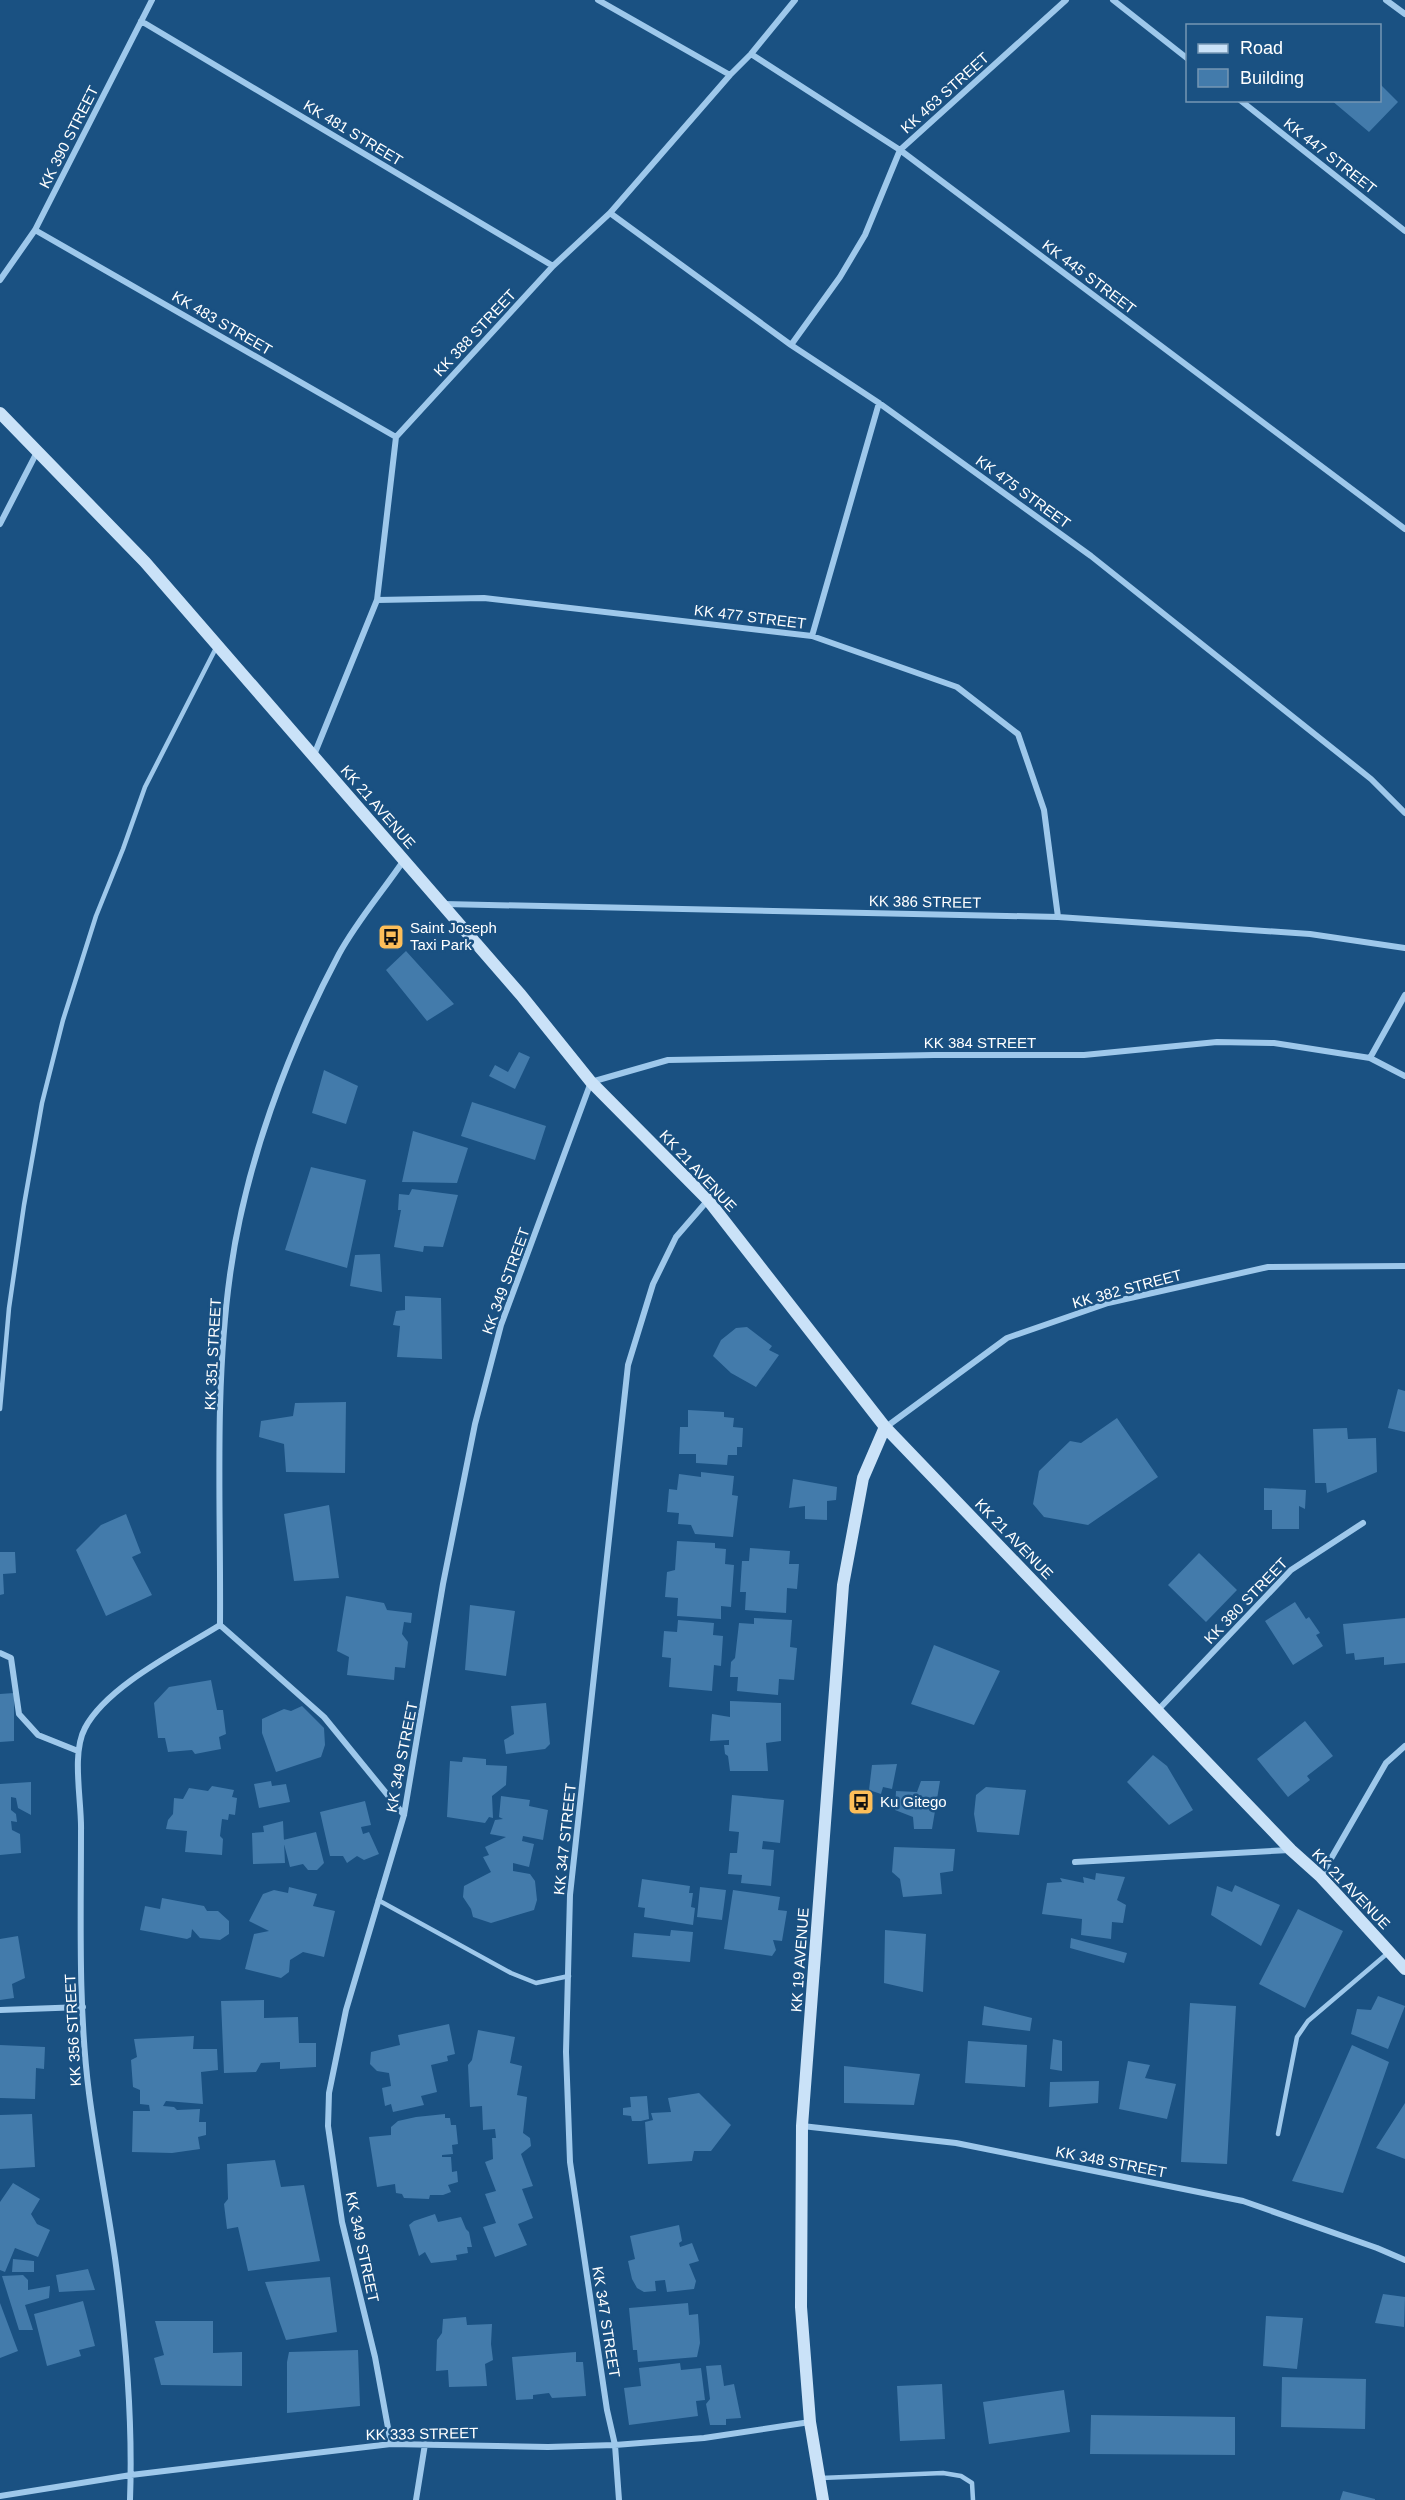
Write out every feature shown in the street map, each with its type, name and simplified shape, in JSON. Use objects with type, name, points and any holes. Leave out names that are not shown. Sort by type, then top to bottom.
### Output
[{"type":"main road","name":"KK 21 AVENUE","points":[[0,413],[145,562],[521,995],[591,1082],[708,1200],[885,1427],[1291,1850],[1320,1876],[1405,1969]]},
{"type":"main road","name":"KK 19 AVENUE","points":[[823,2500],[810,2422],[801,2307],[802,2126],[843,1585],[863,1478],[885,1427]]},
{"type":"street","name":"KK 390 STREET","points":[[0,280],[35,230],[152,0]]},
{"type":"street","points":[[598,0],[730,75]]},
{"type":"street","name":"KK 388 STREET","points":[[396,437],[553,266],[610,213],[751,54],[795,0]]},
{"type":"street","name":"KK 463 STREET","points":[[791,345],[840,277],[865,235],[900,150],[1066,0]]},
{"type":"street","points":[[1113,0],[1186,57]]},
{"type":"street","points":[[1386,0],[1405,14]]},
{"type":"street","name":"KK 481 STREET","points":[[141,21],[553,266]]},
{"type":"street","name":"KK 445 STREET","points":[[751,54],[900,150],[1405,529]]},
{"type":"street","name":"KK 447 STREET","points":[[1243,102],[1405,231]]},
{"type":"street","name":"KK 475 STREET","points":[[610,213],[791,345],[879,403],[1100,563],[1371,779],[1405,813]]},
{"type":"street","name":"KK 483 STREET","points":[[35,230],[396,437]]},
{"type":"street","points":[[812,636],[879,403]]},
{"type":"street","points":[[314,755],[376,600],[396,437]]},
{"type":"street","points":[[0,524],[37,451]]},
{"type":"street","name":"KK 477 STREET","points":[[376,600],[484,598],[812,636],[957,687],[1018,734],[1044,810],[1058,917]]},
{"type":"street","name":"KK 351 STREET","points":[[220,1625],[221,1384],[230,1275],[251,1168],[275,1100],[311,1012],[340,951],[404,860]]},
{"type":"street","name":"KK 386 STREET","points":[[442,904],[1058,917],[1310,934],[1405,948]]},
{"type":"street","points":[[1370,1058],[1405,996]]},
{"type":"street","name":"KK 384 STREET","points":[[591,1082],[668,1060],[934,1055],[1084,1055],[1217,1042],[1274,1043],[1370,1058],[1405,1076]]},
{"type":"street","name":"KK 349 STREET","points":[[391,2444],[375,2357],[342,2222],[328,2126],[329,2093],[346,2010],[404,1815],[442,1584],[475,1424],[501,1325],[591,1082]]},
{"type":"street","name":"KK 347 STREET","points":[[619,2500],[615,2445],[607,2410],[570,2162],[566,2052],[570,1895],[628,1365],[653,1284],[676,1237],[708,1200]]},
{"type":"street","name":"KK 382 STREET","points":[[885,1427],[1007,1338],[1108,1303],[1268,1267],[1405,1266]]},
{"type":"street","name":"KK 380 STREET","points":[[1158,1710],[1291,1570],[1363,1522]]},
{"type":"street","points":[[220,1625],[324,1717],[404,1815]]},
{"type":"street","name":"KK 356 STREET","points":[[130,2500],[129,2380],[115,2260],[89,2092],[83,2007],[82,1807],[78,1751],[84,1729],[110,1697],[220,1625]]},
{"type":"street","points":[[0,1653],[11,1659],[19,1714],[38,1735],[78,1751]]},
{"type":"street","points":[[1320,1876],[1386,1762],[1405,1746]]},
{"type":"street","points":[[1076,1862],[1291,1850]]},
{"type":"street","points":[[0,2010],[83,2007]]},
{"type":"street","name":"KK 348 STREET","points":[[802,2126],[956,2144],[1243,2201],[1405,2260]]},
{"type":"street","name":"KK 333 STREET","points":[[0,2496],[131,2475],[391,2444],[548,2447],[615,2445],[704,2438],[810,2422]]},
{"type":"street","points":[[416,2500],[424,2444]]},
{"type":"lane","points":[[0,1409],[9,1308],[24,1205],[42,1103],[63,1020],[96,916],[145,787],[217,645]]},
{"type":"lane","points":[[378,1900],[511,1973],[536,1983],[569,1976]]},
{"type":"lane","points":[[1278,2134],[1297,2037],[1308,2021],[1390,1952]]},
{"type":"lane","points":[[819,2478],[943,2473],[961,2476],[972,2483],[973,2500]]},
{"type":"building","points":[[1381,85],[1398,102],[1369,132],[1333,102],[1381,102]]},
{"type":"building","points":[[406,951],[454,1004],[427,1021],[386,970]]},
{"type":"building","points":[[519,1052],[530,1057],[515,1089],[489,1076],[495,1065],[508,1072]]},
{"type":"building","points":[[324,1070],[358,1086],[346,1124],[312,1113]]},
{"type":"building","points":[[472,1102],[546,1126],[535,1160],[461,1136]]},
{"type":"building","points":[[413,1131],[468,1148],[457,1183],[402,1182]]},
{"type":"building","points":[[311,1167],[366,1180],[347,1268],[285,1250]]},
{"type":"building","points":[[412,1189],[458,1195],[443,1247],[424,1246],[423,1252],[394,1247],[401,1210],[398,1210],[399,1194],[409,1195]]},
{"type":"building","points":[[380,1254],[382,1292],[350,1286],[355,1255]]},
{"type":"building","points":[[405,1296],[441,1298],[442,1359],[397,1357],[400,1326],[393,1325],[396,1311],[405,1310]]},
{"type":"building","points":[[747,1327],[772,1346],[769,1350],[779,1355],[756,1387],[731,1373],[713,1356],[721,1340],[736,1328]]},
{"type":"building","points":[[1398,1389],[1405,1391],[1405,1432],[1388,1428]]},
{"type":"building","points":[[346,1402],[345,1473],[286,1472],[284,1444],[259,1437],[261,1421],[293,1416],[295,1403]]},
{"type":"building","points":[[688,1410],[724,1412],[724,1417],[734,1418],[733,1427],[743,1428],[742,1447],[737,1447],[737,1455],[728,1455],[727,1465],[696,1463],[696,1454],[679,1454],[680,1427],[688,1427]]},
{"type":"building","points":[[1117,1418],[1158,1477],[1088,1525],[1044,1517],[1033,1504],[1039,1471],[1070,1441],[1081,1443]]},
{"type":"building","points":[[1347,1428],[1348,1439],[1376,1438],[1377,1472],[1327,1493],[1326,1483],[1315,1483],[1313,1429]]},
{"type":"building","points":[[701,1472],[734,1476],[732,1495],[738,1496],[733,1537],[695,1534],[691,1525],[678,1524],[679,1513],[667,1512],[669,1489],[677,1490],[679,1474],[701,1477]]},
{"type":"building","points":[[793,1479],[837,1487],[836,1500],[827,1501],[827,1520],[805,1519],[805,1506],[789,1508]]},
{"type":"building","points":[[1264,1488],[1306,1490],[1305,1509],[1299,1506],[1299,1529],[1272,1529],[1272,1510],[1264,1510]]},
{"type":"building","points":[[329,1505],[339,1578],[294,1581],[284,1514]]},
{"type":"building","points":[[126,1514],[141,1553],[132,1557],[152,1595],[106,1616],[76,1550],[101,1525]]},
{"type":"building","points":[[677,1541],[715,1543],[715,1548],[726,1549],[725,1564],[734,1565],[731,1607],[721,1606],[721,1619],[677,1616],[678,1598],[665,1597],[667,1572],[675,1570]]},
{"type":"building","points":[[750,1548],[790,1551],[789,1564],[799,1564],[797,1589],[787,1588],[786,1613],[745,1610],[746,1592],[740,1592],[742,1561],[749,1561]]},
{"type":"building","points":[[0,1552],[15,1552],[16,1573],[3,1574],[4,1594],[0,1595]]},
{"type":"building","points":[[1199,1553],[1237,1590],[1206,1622],[1168,1585]]},
{"type":"building","points":[[346,1596],[384,1603],[387,1610],[412,1613],[411,1623],[404,1622],[402,1634],[408,1642],[405,1668],[395,1667],[394,1680],[347,1675],[349,1657],[337,1651]]},
{"type":"building","points":[[1295,1602],[1306,1619],[1309,1617],[1320,1633],[1316,1635],[1323,1646],[1293,1665],[1265,1621]]},
{"type":"building","points":[[470,1605],[515,1611],[506,1676],[465,1670]]},
{"type":"building","points":[[754,1618],[792,1620],[790,1647],[797,1648],[794,1680],[779,1679],[778,1695],[737,1691],[738,1677],[730,1677],[731,1662],[735,1658],[739,1623],[754,1624]]},
{"type":"building","points":[[1405,1618],[1405,1663],[1384,1665],[1384,1657],[1355,1660],[1354,1653],[1346,1654],[1343,1624]]},
{"type":"building","points":[[678,1620],[714,1623],[713,1635],[723,1636],[721,1666],[714,1665],[712,1691],[669,1687],[671,1658],[662,1657],[664,1631],[677,1632]]},
{"type":"building","points":[[934,1645],[1000,1671],[974,1725],[911,1704]]},
{"type":"building","points":[[211,1680],[217,1710],[223,1710],[226,1734],[219,1737],[221,1749],[195,1754],[192,1750],[168,1752],[165,1738],[158,1738],[154,1703],[169,1687]]},
{"type":"building","points":[[14,1693],[14,1741],[0,1742],[0,1694]]},
{"type":"building","points":[[730,1701],[781,1703],[781,1741],[766,1743],[768,1771],[730,1771],[724,1745],[729,1745],[729,1740],[710,1741],[712,1714],[730,1717]]},
{"type":"building","points":[[546,1703],[550,1744],[545,1749],[506,1754],[504,1740],[514,1734],[511,1706]]},
{"type":"building","points":[[302,1706],[324,1728],[325,1745],[321,1757],[276,1772],[262,1733],[262,1719],[284,1709],[291,1711]]},
{"type":"building","points":[[1305,1721],[1333,1756],[1307,1776],[1310,1780],[1288,1797],[1257,1759]]},
{"type":"building","points":[[1153,1755],[1167,1766],[1193,1810],[1169,1825],[1127,1782]]},
{"type":"building","points":[[463,1757],[486,1759],[486,1765],[507,1766],[506,1785],[492,1796],[493,1818],[489,1817],[485,1823],[447,1817],[450,1761],[462,1762]]},
{"type":"building","points":[[897,1764],[892,1789],[883,1787],[881,1794],[869,1790],[872,1765]]},
{"type":"building","points":[[271,1781],[272,1786],[286,1784],[290,1802],[259,1808],[254,1784]]},
{"type":"building","points":[[921,1781],[940,1781],[932,1829],[914,1829],[913,1817],[895,1810],[896,1791],[917,1792]]},
{"type":"building","points":[[31,1782],[31,1815],[18,1808],[16,1798],[11,1797],[11,1810],[16,1814],[17,1822],[11,1821],[12,1830],[20,1834],[21,1853],[0,1855],[0,1784]]},
{"type":"building","points":[[212,1786],[234,1790],[232,1797],[237,1798],[235,1815],[229,1814],[228,1820],[222,1819],[220,1836],[223,1839],[222,1855],[185,1852],[187,1831],[166,1829],[168,1820],[173,1814],[174,1798],[183,1799],[189,1788],[208,1791]]},
{"type":"building","points":[[986,1787],[1026,1790],[1019,1835],[977,1832],[974,1814],[976,1795]]},
{"type":"building","points":[[732,1795],[784,1800],[780,1843],[763,1841],[762,1849],[774,1850],[771,1886],[741,1883],[742,1875],[728,1874],[730,1853],[737,1853],[739,1832],[729,1831]]},
{"type":"building","points":[[501,1796],[530,1800],[529,1806],[548,1810],[543,1840],[523,1836],[522,1841],[534,1844],[529,1867],[513,1863],[513,1871],[530,1874],[535,1881],[537,1900],[534,1910],[491,1923],[473,1917],[463,1897],[464,1886],[491,1872],[483,1857],[489,1855],[485,1847],[506,1837],[490,1834],[495,1820],[503,1819],[499,1817]]},
{"type":"building","points":[[365,1801],[371,1825],[361,1827],[363,1834],[369,1832],[379,1854],[364,1860],[357,1856],[347,1863],[343,1856],[330,1856],[320,1812]]},
{"type":"building","points":[[283,1821],[285,1863],[253,1864],[252,1833],[264,1832],[263,1826]]},
{"type":"building","points":[[316,1832],[324,1863],[317,1870],[308,1870],[303,1864],[290,1867],[283,1840]]},
{"type":"building","points":[[894,1847],[955,1849],[953,1871],[940,1873],[942,1894],[903,1897],[900,1879],[892,1872]]},
{"type":"building","points":[[1096,1873],[1125,1877],[1117,1900],[1126,1905],[1123,1923],[1112,1922],[1111,1939],[1081,1935],[1082,1919],[1042,1914],[1047,1883],[1062,1882],[1060,1878],[1084,1883],[1083,1877],[1095,1880]]},
{"type":"building","points":[[642,1879],[690,1886],[689,1893],[693,1893],[691,1907],[695,1908],[693,1925],[644,1917],[645,1908],[638,1907]]},
{"type":"building","points":[[1235,1885],[1280,1905],[1261,1946],[1211,1915],[1217,1886],[1232,1892]]},
{"type":"building","points":[[289,1887],[317,1894],[313,1906],[335,1911],[324,1957],[303,1952],[290,1960],[289,1972],[281,1978],[245,1969],[254,1934],[269,1931],[249,1921],[263,1894],[274,1890],[288,1893]]},
{"type":"building","points":[[700,1887],[726,1890],[722,1920],[697,1917]]},
{"type":"building","points":[[733,1890],[780,1897],[778,1910],[787,1911],[782,1941],[773,1940],[776,1950],[772,1956],[724,1949]]},
{"type":"building","points":[[162,1898],[204,1906],[207,1911],[218,1911],[229,1921],[229,1934],[220,1940],[200,1938],[192,1929],[191,1937],[187,1939],[140,1930],[145,1906],[160,1909]]},
{"type":"building","points":[[1298,1909],[1343,1931],[1305,2008],[1259,1984]]},
{"type":"building","points":[[671,1930],[693,1932],[690,1962],[632,1957],[634,1933],[670,1936]]},
{"type":"building","points":[[885,1930],[926,1934],[923,1992],[884,1983]]},
{"type":"building","points":[[18,1936],[25,1978],[12,1984],[14,1998],[0,2000],[0,1939]]},
{"type":"building","points":[[1071,1938],[1127,1953],[1124,1963],[1070,1948]]},
{"type":"building","points":[[1378,1996],[1405,2006],[1388,2049],[1351,2034],[1357,2009],[1371,2010]]},
{"type":"building","points":[[264,2000],[264,2018],[298,2017],[299,2043],[316,2043],[316,2067],[280,2069],[280,2062],[261,2063],[256,2072],[224,2073],[221,2001]]},
{"type":"building","points":[[1190,2003],[1236,2006],[1227,2164],[1181,2162]]},
{"type":"building","points":[[984,2006],[1032,2018],[1030,2031],[982,2025]]},
{"type":"building","points":[[449,2024],[455,2054],[447,2056],[448,2061],[431,2065],[437,2092],[421,2096],[424,2105],[393,2112],[391,2104],[385,2106],[382,2088],[391,2086],[389,2073],[377,2071],[370,2064],[371,2052],[400,2045],[398,2035]]},
{"type":"building","points":[[478,2030],[515,2037],[510,2063],[522,2066],[517,2095],[527,2097],[523,2133],[530,2138],[531,2146],[521,2154],[533,2186],[522,2189],[533,2218],[518,2224],[527,2245],[495,2257],[483,2227],[496,2223],[485,2194],[496,2191],[485,2162],[493,2159],[492,2138],[496,2138],[495,2129],[483,2130],[482,2106],[470,2107],[468,2065],[472,2060]]},
{"type":"building","points":[[194,2036],[193,2049],[217,2049],[218,2070],[201,2072],[203,2104],[166,2101],[163,2106],[174,2107],[177,2110],[200,2109],[199,2122],[206,2122],[206,2135],[198,2137],[200,2149],[172,2153],[132,2152],[133,2111],[150,2111],[149,2105],[140,2104],[140,2090],[133,2087],[131,2060],[137,2057],[134,2039]]},
{"type":"building","points":[[1053,2039],[1062,2041],[1062,2071],[1050,2069]]},
{"type":"building","points":[[968,2041],[1027,2045],[1025,2087],[965,2083]]},
{"type":"building","points":[[0,2045],[45,2047],[44,2069],[36,2068],[35,2099],[0,2098]]},
{"type":"building","points":[[1352,2045],[1389,2062],[1343,2193],[1292,2181]]},
{"type":"building","points":[[1128,2061],[1150,2065],[1145,2078],[1176,2084],[1167,2119],[1119,2109]]},
{"type":"building","points":[[844,2066],[920,2074],[914,2105],[844,2103]]},
{"type":"building","points":[[1099,2081],[1098,2103],[1049,2107],[1050,2082]]},
{"type":"building","points":[[699,2093],[731,2125],[711,2151],[694,2151],[692,2161],[648,2164],[645,2122],[653,2120],[651,2113],[671,2112],[668,2098]]},
{"type":"building","points":[[647,2096],[649,2119],[632,2121],[631,2116],[623,2115],[623,2108],[631,2107],[630,2097]]},
{"type":"building","points":[[1405,2103],[1405,2159],[1376,2148]]},
{"type":"building","points":[[32,2114],[35,2167],[0,2169],[0,2115]]},
{"type":"building","points":[[445,2114],[445,2118],[450,2118],[451,2125],[456,2125],[458,2144],[452,2145],[453,2154],[442,2155],[442,2157],[451,2157],[452,2172],[457,2171],[458,2182],[448,2185],[451,2192],[443,2195],[430,2195],[429,2199],[404,2198],[402,2194],[396,2193],[395,2184],[377,2187],[369,2137],[391,2135],[391,2127],[398,2121]]},
{"type":"building","points":[[275,2160],[281,2187],[304,2185],[320,2261],[248,2271],[238,2227],[227,2229],[224,2204],[228,2199],[227,2164]]},
{"type":"building","points":[[13,2183],[40,2199],[31,2214],[37,2224],[50,2230],[38,2257],[15,2248],[5,2272],[0,2270],[0,2202]]},
{"type":"building","points":[[435,2214],[438,2222],[461,2217],[469,2232],[472,2247],[467,2247],[468,2253],[456,2255],[457,2260],[431,2263],[425,2252],[419,2256],[409,2225]]},
{"type":"building","points":[[679,2225],[682,2241],[679,2243],[680,2247],[692,2243],[699,2261],[689,2264],[696,2281],[694,2289],[667,2292],[665,2280],[655,2281],[656,2291],[644,2292],[637,2288],[632,2279],[628,2261],[635,2259],[630,2236]]},
{"type":"building","points":[[13,2259],[34,2261],[34,2272],[12,2272]]},
{"type":"building","points":[[88,2269],[95,2290],[59,2292],[56,2275]]},
{"type":"building","points":[[23,2275],[28,2280],[28,2290],[50,2286],[49,2298],[25,2305],[33,2330],[19,2330],[2,2276]]},
{"type":"building","points":[[330,2277],[337,2332],[286,2340],[265,2282]]},
{"type":"building","points":[[1383,2294],[1405,2297],[1404,2327],[1375,2323]]},
{"type":"building","points":[[83,2301],[95,2346],[79,2350],[81,2356],[47,2366],[34,2314]]},
{"type":"building","points":[[0,2303],[18,2351],[0,2358]]},
{"type":"building","points":[[688,2303],[689,2315],[698,2314],[700,2343],[697,2357],[638,2362],[637,2350],[633,2350],[629,2308]]},
{"type":"building","points":[[1266,2316],[1303,2318],[1297,2369],[1263,2366]]},
{"type":"building","points":[[466,2317],[467,2325],[492,2324],[493,2360],[485,2364],[487,2386],[449,2387],[448,2370],[436,2371],[437,2340],[442,2333],[443,2319]]},
{"type":"building","points":[[155,2321],[213,2321],[213,2353],[242,2352],[242,2386],[161,2385],[154,2358],[164,2355]]},
{"type":"building","points":[[358,2350],[360,2406],[287,2413],[289,2352]]},
{"type":"building","points":[[576,2352],[576,2362],[583,2362],[586,2396],[552,2398],[549,2393],[533,2395],[533,2399],[516,2400],[512,2357]]},
{"type":"building","points":[[680,2363],[681,2370],[701,2368],[705,2400],[696,2401],[698,2416],[629,2425],[624,2388],[641,2386],[639,2368]]},
{"type":"building","points":[[721,2365],[724,2386],[734,2384],[741,2418],[726,2419],[726,2425],[710,2425],[706,2404],[710,2399],[706,2366]]},
{"type":"building","points":[[1282,2377],[1366,2379],[1365,2429],[1281,2427]]},
{"type":"building","points":[[942,2384],[945,2439],[900,2441],[897,2386]]},
{"type":"building","points":[[1064,2390],[1070,2432],[989,2444],[983,2402]]},
{"type":"building","points":[[1091,2415],[1235,2417],[1235,2455],[1090,2454]]},
{"type":"building","points":[[1343,2491],[1375,2499],[1375,2500],[1340,2500]]},
{"type":"place","name":"Saint Joseph Taxi Park","points":[[391,937]]},
{"type":"place","name":"Ku Gitego","points":[[861,1802]]}]
